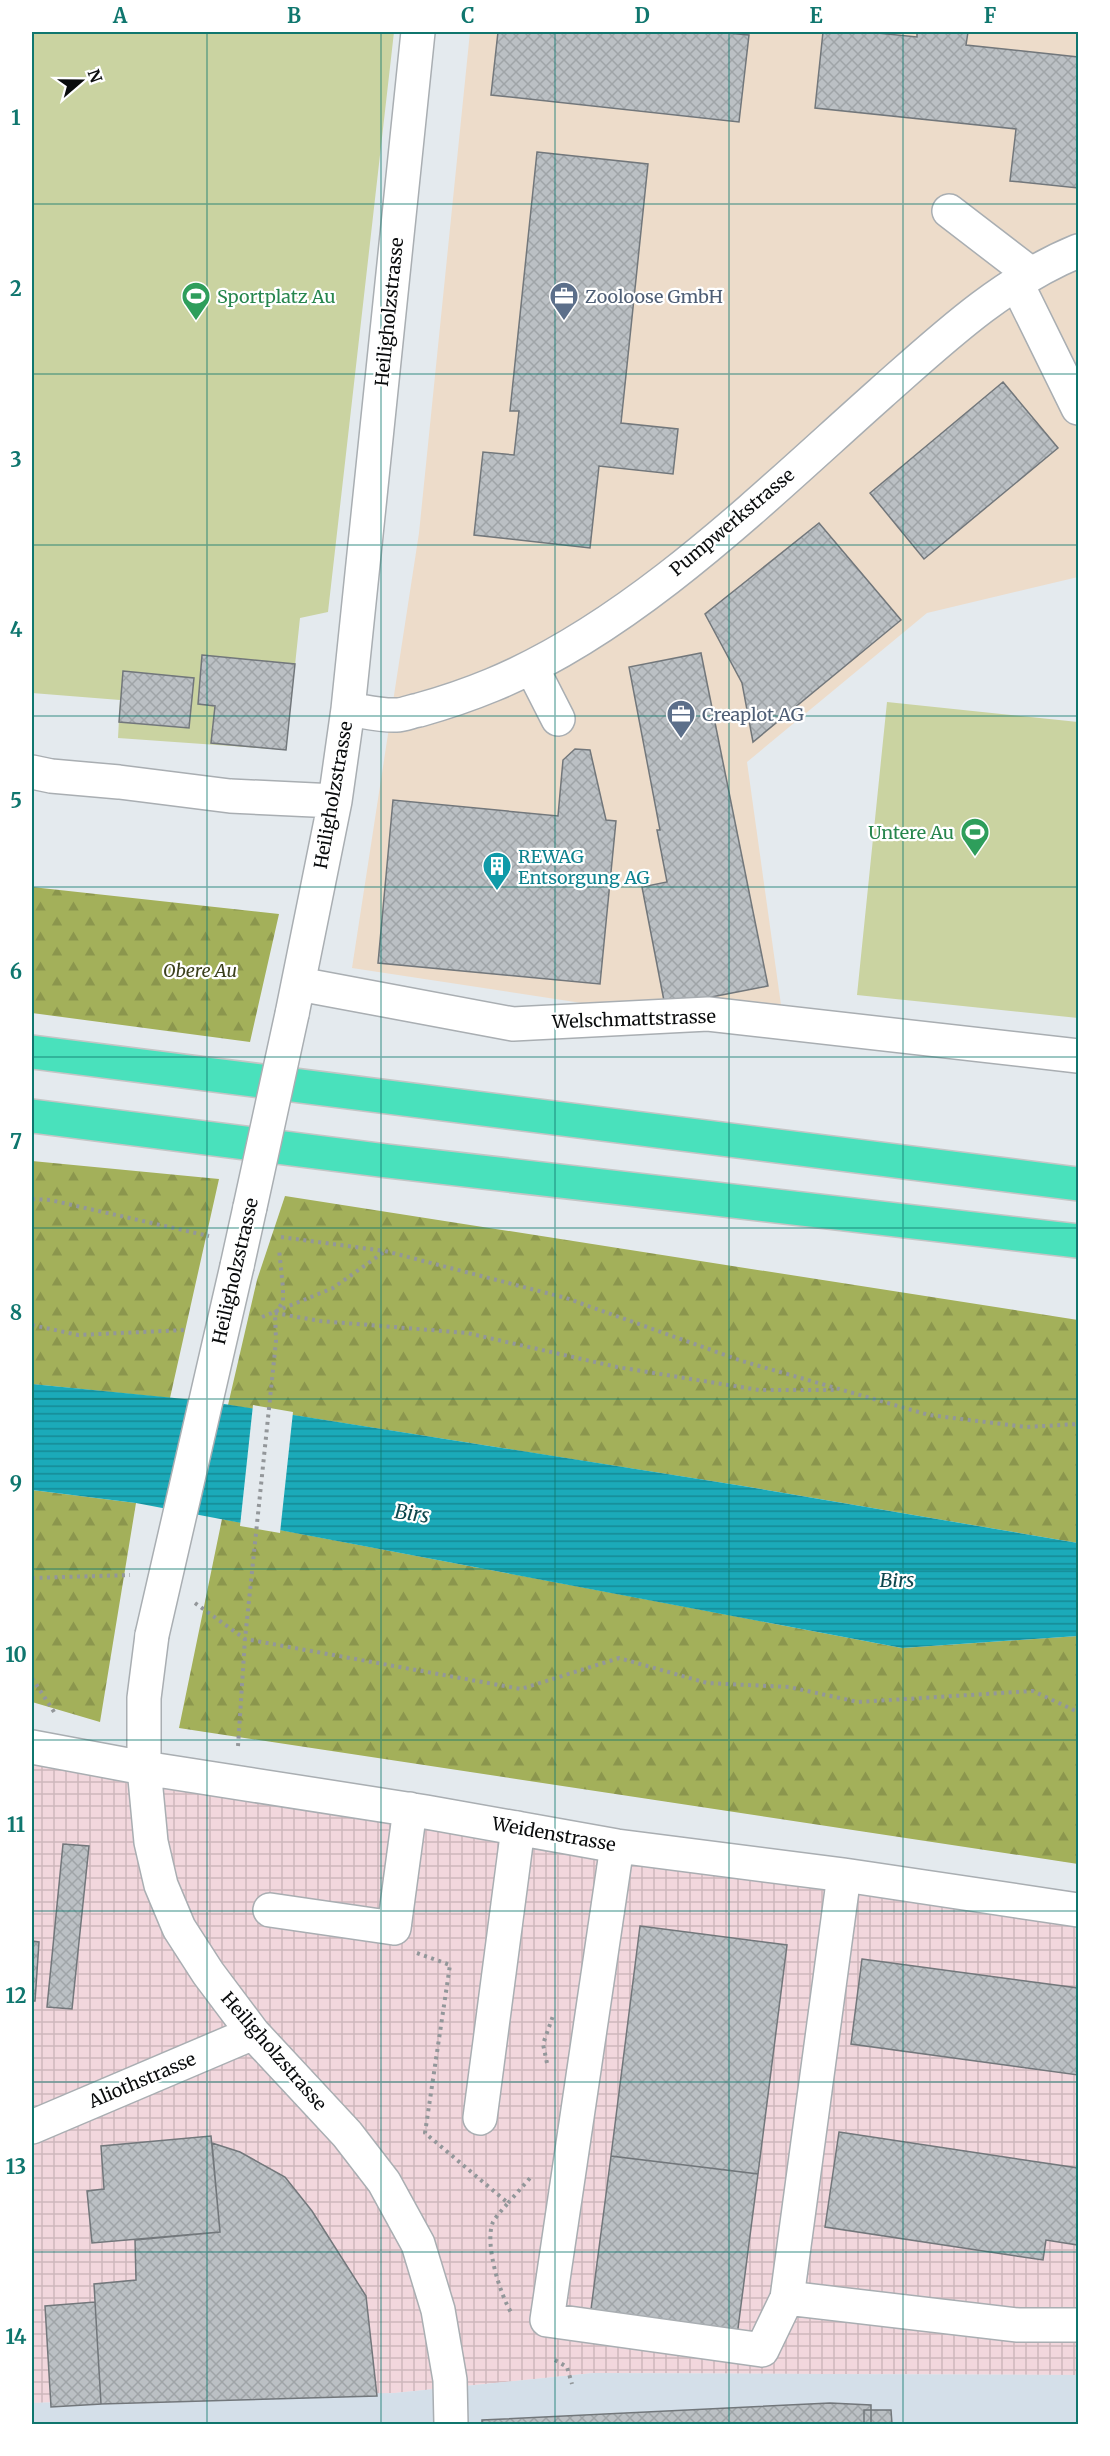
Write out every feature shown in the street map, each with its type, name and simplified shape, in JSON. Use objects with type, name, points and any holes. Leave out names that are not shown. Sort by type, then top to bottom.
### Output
[{"type":"highway","points":[[32,1052],[1078,1184]]},
{"type":"highway","points":[[32,1116],[387,1161],[1078,1241]]},
{"type":"street","name":"Heiligholzstrasse","points":[[418,32],[348,709],[335,801],[240,1255],[152,1635],[144,1698],[144,1768],[152,1842],[161,1885],[179,1928],[208,1973],[253,2033],[346,2134],[390,2192],[418,2244],[438,2310],[450,2380],[451,2424]]},
{"type":"street","points":[[949,211],[1023,278],[1078,408]]},
{"type":"street","name":"Pumpwerkstrasse","points":[[348,709],[398,715],[459,699],[532,668],[603,624],[696,555],[937,344],[1023,278],[1078,251]]},
{"type":"street","points":[[532,668],[558,719]]},
{"type":"street","points":[[32,772],[230,796],[335,801]]},
{"type":"street","name":"Welschmattstrasse","points":[[295,999],[513,1024],[708,1014],[1078,1056]]},
{"type":"street","name":"Weidenstrasse","points":[[32,1747],[144,1768],[410,1809],[617,1846],[844,1875],[1078,1910]]},
{"type":"street","points":[[270,1910],[394,1928],[410,1809]]},
{"type":"street","points":[[480,2118],[518,1828]]},
{"type":"street","points":[[617,1846],[547,2320],[762,2350],[787,2298],[844,1875]]},
{"type":"street","name":"Aliothstrasse","points":[[32,2127],[253,2033]]},
{"type":"street","points":[[787,2298],[1018,2325],[1078,2325]]},
{"type":"path","points":[[32,1199],[50,1200],[240,1255]]},
{"type":"path","points":[[236,1781],[245,1639],[276,1341],[275,1313],[283,1302],[283,1270],[277,1236],[385,1251],[566,1298],[742,1361],[929,1415],[1026,1427],[1078,1424]]},
{"type":"path","points":[[275,1313],[333,1288],[385,1251]]},
{"type":"path","points":[[275,1313],[320,1321],[467,1333],[617,1367],[759,1390],[842,1390]]},
{"type":"path","points":[[32,1325],[78,1335],[186,1330]]},
{"type":"path","points":[[32,1578],[134,1575]]},
{"type":"path","points":[[193,1601],[245,1639],[520,1689],[619,1658],[707,1683],[789,1687],[858,1702],[1033,1691],[1078,1712]]},
{"type":"shaded area","points":[[470,32],[1078,32],[1078,577],[927,613],[747,762],[781,1005],[634,1011],[352,968],[419,533]]},
{"type":"shaded area","points":[[32,1747],[144,1768],[1078,1892],[1078,2375],[594,2373],[395,2393],[32,2403]]},
{"type":"shaded area","points":[[594,2373],[1078,2375],[1078,2424],[32,2424],[32,2403],[395,2393]]},
{"type":"green space","name":"Sportplatz Au","points":[[32,32],[394,32],[328,612],[300,618],[286,750],[118,738],[120,700],[32,693]]},
{"type":"green space","name":"Untere Au","points":[[887,702],[1078,722],[1078,1018],[857,995]]},
{"type":"green space","name":"Obere Au","points":[[32,887],[279,914],[250,1042],[32,1013]]},
{"type":"green space","points":[[32,1161],[219,1179],[170,1398],[32,1384]]},
{"type":"green space","points":[[285,1196],[1078,1320],[1078,1543],[743,1486],[228,1405],[257,1280]]},
{"type":"green space","points":[[32,1490],[136,1503],[100,1722],[32,1702]]},
{"type":"green space","points":[[222,1519],[902,1648],[1078,1636],[1078,1864],[179,1728]]},
{"type":"water","name":"Birs","points":[[32,1384],[205,1401],[743,1486],[1078,1543],[1078,1636],[902,1648],[136,1503],[32,1490]]},
{"type":"pier","points":[[253,1405],[293,1412],[280,1533],[240,1526]]},
{"type":"building","points":[[498,32],[717,32],[749,35],[739,122],[491,95]]},
{"type":"building","points":[[823,32],[867,32],[917,37],[917,32],[968,32],[966,45],[1078,57],[1078,188],[1010,181],[1016,129],[815,108]]},
{"type":"building","points":[[537,152],[648,164],[621,423],[678,429],[673,474],[599,466],[590,548],[474,535],[483,452],[514,455],[519,411],[510,411]]},
{"type":"building","points":[[1003,382],[1058,448],[924,559],[870,493]]},
{"type":"building","points":[[819,523],[901,620],[753,742],[742,683],[705,614]]},
{"type":"building","points":[[701,653],[768,986],[665,1006],[642,887],[667,882],[657,830],[660,830],[629,667]]},
{"type":"building","points":[[202,655],[295,664],[286,750],[211,743],[215,706],[198,704]]},
{"type":"building","points":[[123,671],[194,678],[189,728],[119,722]]},
{"type":"building","name":"REWAG Entsorgung AG","points":[[575,749],[590,750],[606,820],[616,821],[600,984],[378,963],[393,800],[558,816],[563,760]]},
{"type":"building","points":[[63,1844],[89,1846],[72,2009],[47,2007]]},
{"type":"building","points":[[640,1926],[787,1945],[758,2174],[611,2156]]},
{"type":"building","points":[[32,1941],[39,1942],[35,2001],[32,2001]]},
{"type":"building","points":[[862,1959],[1078,1988],[1078,2075],[851,2044]]},
{"type":"building","points":[[839,2132],[1078,2168],[1078,2245],[1046,2240],[1043,2260],[825,2227]]},
{"type":"building","points":[[211,2136],[220,2232],[92,2243],[87,2191],[104,2189],[101,2146]]},
{"type":"building","points":[[212,2143],[240,2152],[285,2177],[312,2211],[366,2296],[377,2396],[101,2404],[94,2284],[136,2280],[135,2240],[220,2232]]},
{"type":"building","points":[[611,2156],[758,2174],[737,2336],[590,2317]]},
{"type":"building","points":[[95,2302],[101,2404],[51,2407],[45,2306]]},
{"type":"building","points":[[830,2403],[871,2405],[871,2424],[482,2424],[482,2420]]},
{"type":"building","points":[[864,2410],[891,2410],[892,2424],[864,2424]]},
{"type":"place","name":"Sportplatz Au","points":[[196,322]]},
{"type":"place","name":"Zooloose GmbH","points":[[564,322]]},
{"type":"place","name":"Creaplot AG","points":[[681,740]]},
{"type":"place","name":"Untere Au","points":[[975,858]]},
{"type":"place","name":"REWAG Entsorgung AG","points":[[497,892]]}]
